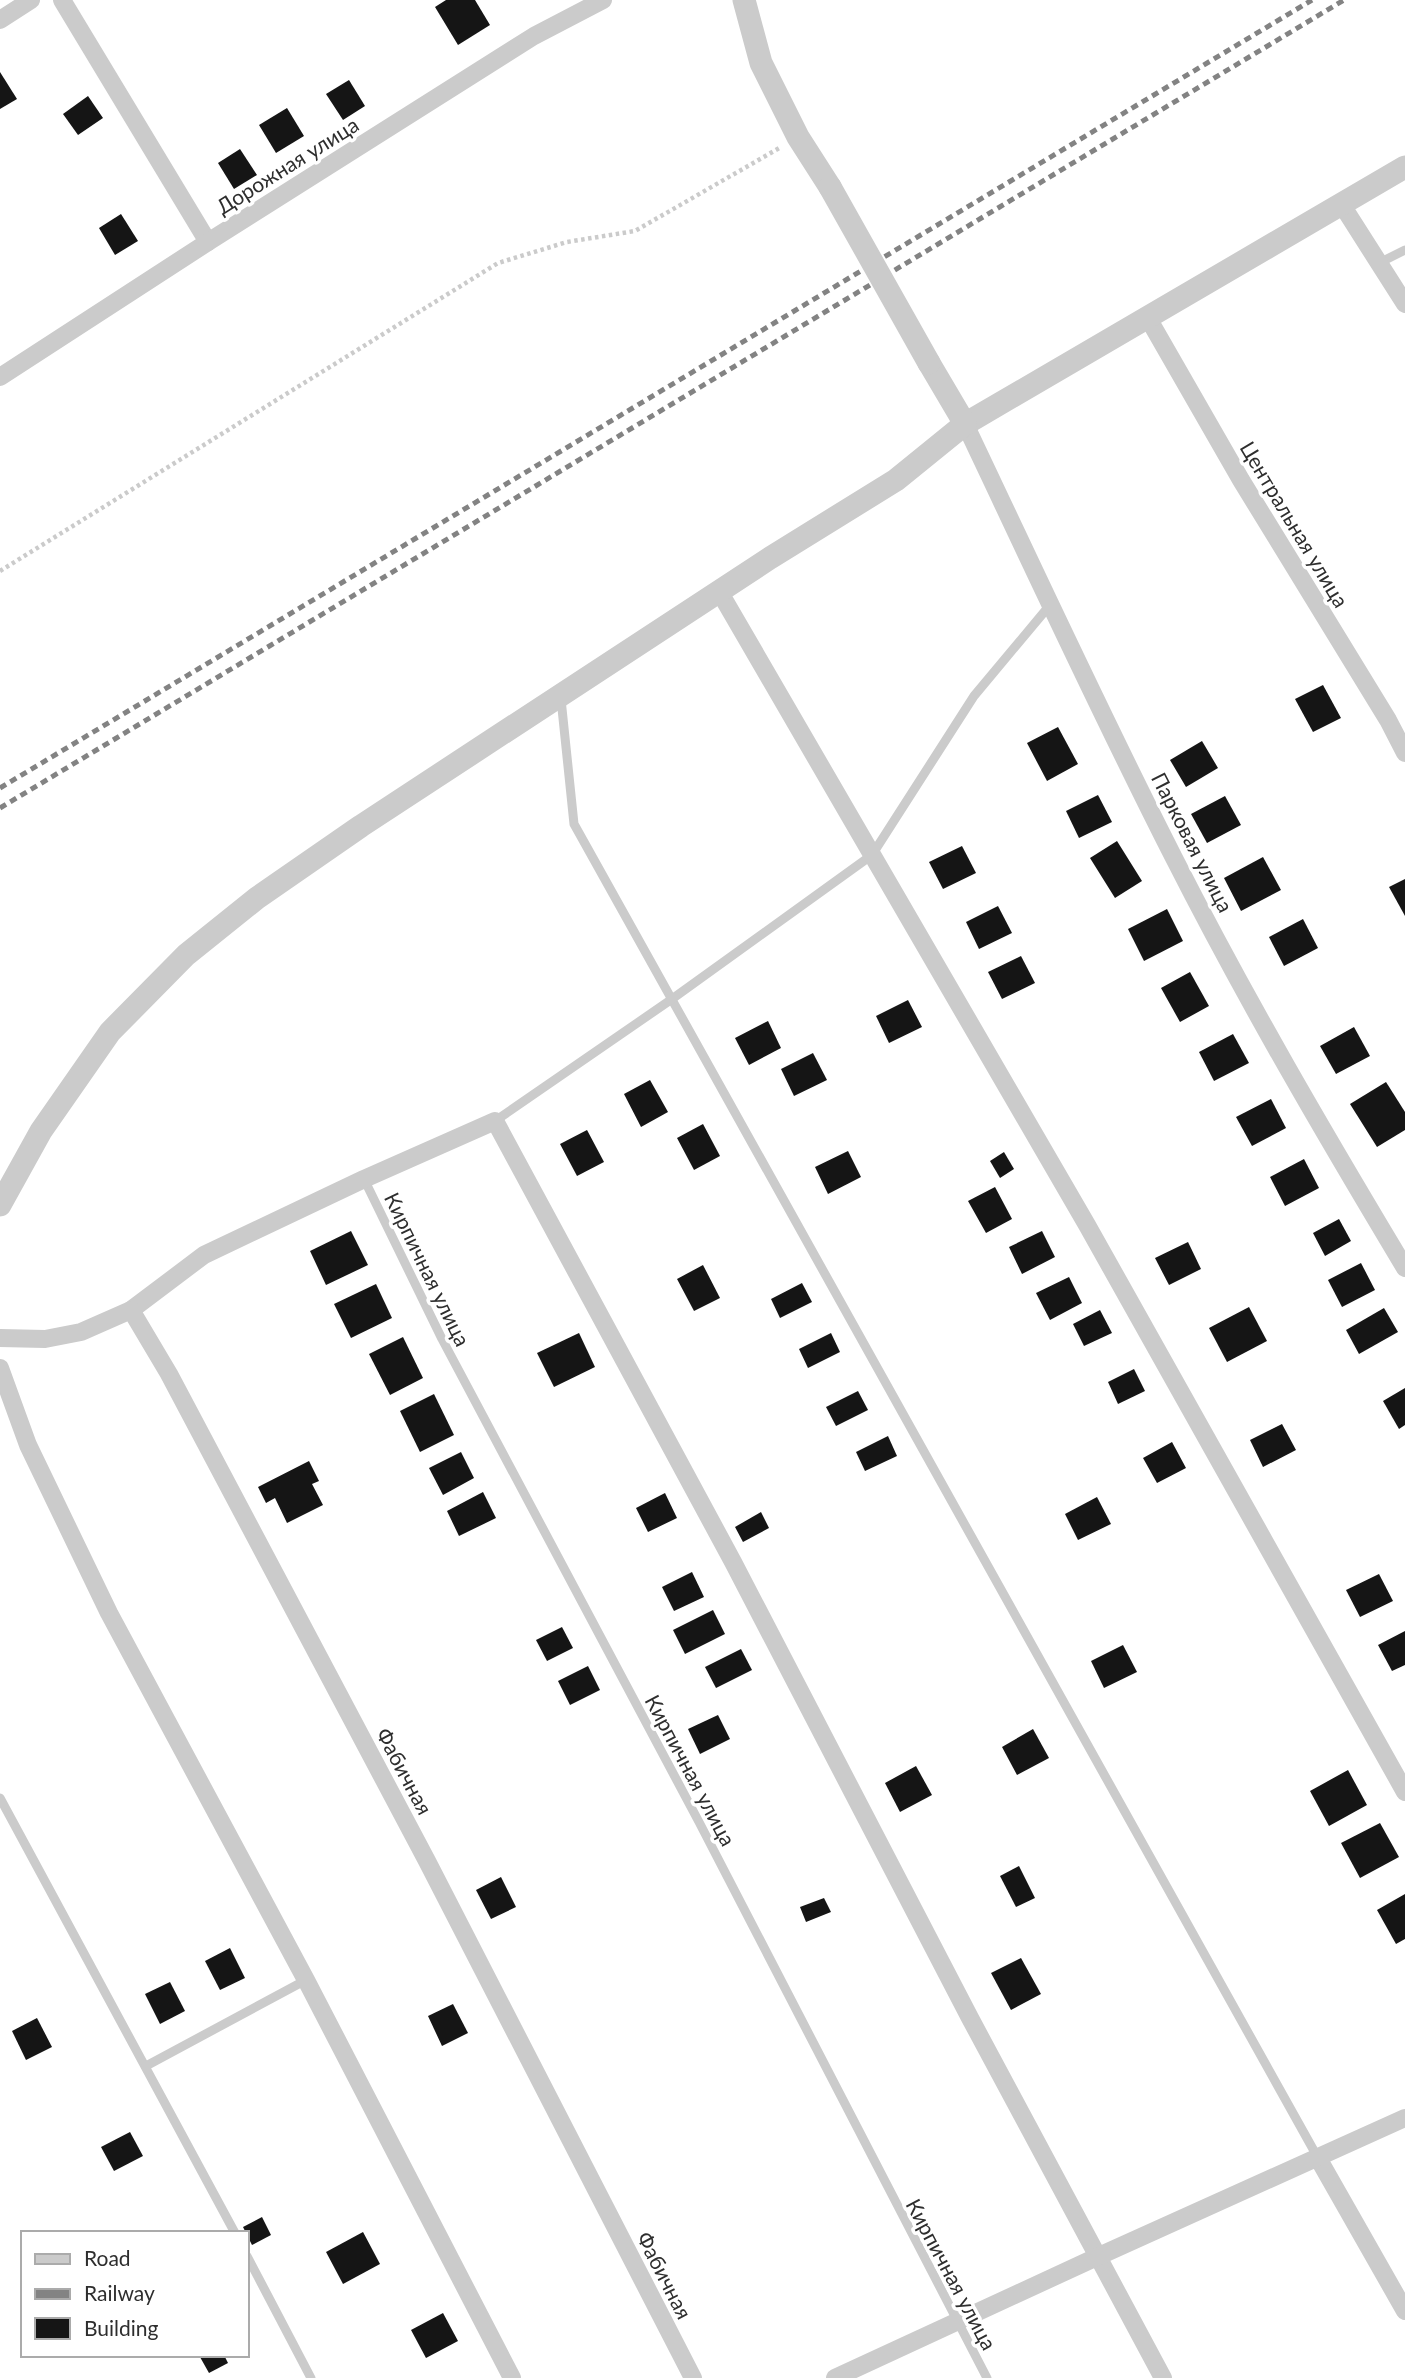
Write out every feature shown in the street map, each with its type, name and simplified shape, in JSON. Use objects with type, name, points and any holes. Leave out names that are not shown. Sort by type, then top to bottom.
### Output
[{"type":"street","points":[[0,20],[31,0]]},
{"type":"street","points":[[62,0],[208,242]]},
{"type":"street","name":"Дорожная улица","points":[[0,377],[534,36],[603,0]]},
{"type":"street","points":[[744,0],[761,63],[798,138],[830,187],[965,424]]},
{"type":"street","points":[[0,1205],[41,1131],[110,1032],[186,955],[257,898],[361,826],[719,591],[896,480],[965,424],[1405,167]]},
{"type":"street","points":[[1342,205],[1405,304]]},
{"type":"street","name":"Центральная улица","points":[[1148,318],[1241,480],[1388,720],[1405,753]]},
{"type":"street","name":"Парковая улица","points":[[965,424],[1174,859],[1293,1082],[1405,1268]]},
{"type":"street","points":[[719,591],[1087,1225],[1405,1792]]},
{"type":"street","points":[[0,1338],[45,1339],[81,1332],[131,1310],[204,1255],[364,1179],[495,1121],[733,1562],[970,2018],[1163,2378]]},
{"type":"street","name":"Фабичная","points":[[131,1310],[169,1374],[427,1861],[693,2378]]},
{"type":"street","points":[[0,1368],[28,1445],[109,1614],[306,1980],[512,2378]]},
{"type":"street","points":[[835,2378],[1405,2118]]},
{"type":"street","points":[[1318,2158],[1405,2312]]},
{"type":"lane","points":[[1379,263],[1405,250]]},
{"type":"lane","points":[[495,1121],[672,999],[872,855],[974,696],[1050,605]]},
{"type":"lane","points":[[561,696],[574,824],[1318,2158]]},
{"type":"lane","name":"Кирпичная улица","points":[[364,1179],[442,1339],[699,1822],[987,2378]]},
{"type":"lane","points":[[0,1798],[234,2231]]},
{"type":"lane","points":[[146,2066],[306,1980]]},
{"type":"lane","points":[[248,2258],[311,2378]]},
{"type":"path","points":[[0,571],[498,263],[567,242],[635,231],[798,138]]},
{"type":"building","points":[[446,0],[475,0],[490,25],[458,45],[435,7]]},
{"type":"building","points":[[0,72],[17,99],[0,109]]},
{"type":"building","points":[[349,80],[365,106],[343,120],[326,94]]},
{"type":"building","points":[[88,96],[103,118],[78,135],[63,114]]},
{"type":"building","points":[[287,108],[304,136],[276,153],[259,125]]},
{"type":"building","points":[[240,149],[257,175],[234,189],[218,163]]},
{"type":"building","points":[[121,214],[138,241],[115,255],[99,228]]},
{"type":"building","points":[[1323,685],[1341,718],[1313,732],[1295,699]]},
{"type":"building","points":[[1058,727],[1078,764],[1047,781],[1027,743]]},
{"type":"building","points":[[1202,741],[1218,768],[1186,787],[1170,760]]},
{"type":"building","points":[[1098,795],[1112,822],[1079,838],[1066,811]]},
{"type":"building","points":[[1225,796],[1241,825],[1207,843],[1191,814]]},
{"type":"building","points":[[1117,841],[1142,881],[1115,898],[1090,858]]},
{"type":"building","points":[[962,846],[976,873],[943,889],[929,862]]},
{"type":"building","points":[[1263,857],[1281,890],[1241,911],[1224,878]]},
{"type":"building","points":[[1405,879],[1405,916],[1389,887]]},
{"type":"building","points":[[998,906],[1012,933],[979,949],[966,922]]},
{"type":"building","points":[[1167,909],[1183,941],[1144,961],[1128,929]]},
{"type":"building","points":[[1303,919],[1318,948],[1284,966],[1269,937]]},
{"type":"building","points":[[1021,956],[1035,983],[1002,999],[988,972]]},
{"type":"building","points":[[1190,972],[1209,1006],[1180,1022],[1161,988]]},
{"type":"building","points":[[908,1000],[922,1027],[889,1043],[876,1016]]},
{"type":"building","points":[[768,1021],[781,1048],[749,1065],[735,1038]]},
{"type":"building","points":[[1354,1027],[1370,1056],[1336,1074],[1320,1046]]},
{"type":"building","points":[[1233,1034],[1249,1063],[1214,1081],[1199,1052]]},
{"type":"building","points":[[813,1053],[827,1080],[794,1096],[781,1069]]},
{"type":"building","points":[[650,1080],[668,1112],[641,1127],[624,1094]]},
{"type":"building","points":[[1386,1082],[1405,1112],[1405,1130],[1377,1147],[1350,1104]]},
{"type":"building","points":[[1271,1099],[1286,1128],[1252,1146],[1236,1117]]},
{"type":"building","points":[[703,1124],[720,1156],[694,1170],[677,1138]]},
{"type":"building","points":[[587,1130],[604,1162],[577,1176],[560,1144]]},
{"type":"building","points":[[848,1151],[861,1177],[828,1194],[815,1167]]},
{"type":"building","points":[[1004,1152],[1014,1169],[1000,1178],[990,1161]]},
{"type":"building","points":[[1304,1159],[1319,1188],[1285,1206],[1270,1177]]},
{"type":"building","points":[[995,1187],[1012,1219],[986,1233],[968,1201]]},
{"type":"building","points":[[1339,1219],[1351,1241],[1325,1256],[1313,1233]]},
{"type":"building","points":[[351,1231],[368,1265],[326,1285],[310,1251]]},
{"type":"building","points":[[1042,1231],[1055,1257],[1022,1274],[1009,1247]]},
{"type":"building","points":[[1188,1242],[1201,1269],[1169,1285],[1155,1258]]},
{"type":"building","points":[[1361,1263],[1375,1290],[1342,1307],[1328,1280]]},
{"type":"building","points":[[703,1265],[720,1298],[694,1311],[677,1279]]},
{"type":"building","points":[[1069,1277],[1082,1303],[1050,1320],[1036,1293]]},
{"type":"building","points":[[802,1283],[812,1302],[780,1318],[771,1299]]},
{"type":"building","points":[[376,1284],[392,1318],[351,1338],[334,1304]]},
{"type":"building","points":[[1249,1307],[1267,1341],[1227,1362],[1209,1328]]},
{"type":"building","points":[[1384,1308],[1398,1332],[1359,1354],[1346,1330]]},
{"type":"building","points":[[1100,1310],[1112,1333],[1084,1346],[1073,1324]]},
{"type":"building","points":[[579,1333],[595,1367],[554,1387],[537,1353]]},
{"type":"building","points":[[831,1333],[840,1352],[808,1368],[799,1349]]},
{"type":"building","points":[[403,1337],[423,1378],[390,1395],[369,1354]]},
{"type":"building","points":[[1134,1369],[1145,1391],[1118,1404],[1108,1382]]},
{"type":"building","points":[[1405,1388],[1405,1425],[1399,1429],[1383,1401]]},
{"type":"building","points":[[858,1391],[868,1410],[836,1426],[826,1407]]},
{"type":"building","points":[[434,1394],[454,1435],[420,1452],[400,1411]]},
{"type":"building","points":[[1282,1424],[1296,1450],[1263,1467],[1250,1440]]},
{"type":"building","points":[[888,1436],[897,1456],[865,1471],[856,1452]]},
{"type":"building","points":[[1172,1442],[1186,1468],[1157,1483],[1143,1458]]},
{"type":"building","points":[[461,1452],[474,1478],[443,1495],[429,1468]]},
{"type":"building","points":[[309,1461],[319,1481],[312,1484],[323,1505],[287,1523],[275,1498],[266,1503],[258,1487]]},
{"type":"building","points":[[483,1492],[496,1518],[459,1536],[447,1511]]},
{"type":"building","points":[[665,1493],[677,1518],[648,1532],[636,1508]]},
{"type":"building","points":[[1097,1497],[1111,1524],[1078,1540],[1065,1514]]},
{"type":"building","points":[[761,1512],[769,1528],[743,1542],[735,1527]]},
{"type":"building","points":[[692,1572],[704,1597],[674,1611],[662,1587]]},
{"type":"building","points":[[1379,1574],[1393,1601],[1360,1617],[1346,1590]]},
{"type":"building","points":[[713,1610],[725,1634],[685,1654],[673,1630]]},
{"type":"building","points":[[562,1627],[573,1648],[547,1661],[536,1640]]},
{"type":"building","points":[[1405,1631],[1405,1665],[1392,1671],[1378,1645]]},
{"type":"building","points":[[1123,1645],[1137,1672],[1104,1688],[1091,1661]]},
{"type":"building","points":[[741,1649],[752,1670],[716,1688],[705,1667]]},
{"type":"building","points":[[588,1666],[600,1690],[570,1705],[558,1681]]},
{"type":"building","points":[[718,1715],[730,1739],[700,1754],[688,1729]]},
{"type":"building","points":[[1033,1729],[1049,1758],[1017,1775],[1002,1747]]},
{"type":"building","points":[[916,1766],[932,1795],[900,1812],[885,1783]]},
{"type":"building","points":[[1348,1770],[1367,1805],[1329,1826],[1310,1791]]},
{"type":"building","points":[[1380,1823],[1399,1857],[1360,1878],[1341,1843]]},
{"type":"building","points":[[1019,1866],[1035,1898],[1016,1907],[1000,1876]]},
{"type":"building","points":[[501,1877],[516,1907],[491,1919],[476,1890]]},
{"type":"building","points":[[1405,1894],[1405,1939],[1396,1944],[1377,1910]]},
{"type":"building","points":[[824,1898],[831,1912],[806,1922],[800,1907]]},
{"type":"building","points":[[230,1948],[245,1978],[220,1990],[205,1961]]},
{"type":"building","points":[[1021,1958],[1041,1994],[1011,2010],[991,1973]]},
{"type":"building","points":[[170,1982],[185,2011],[160,2024],[145,1994]]},
{"type":"building","points":[[453,2004],[468,2033],[442,2046],[428,2016]]},
{"type":"building","points":[[37,2018],[52,2047],[26,2060],[12,2031]]},
{"type":"building","points":[[130,2132],[143,2156],[114,2171],[101,2147]]},
{"type":"building","points":[[262,2217],[271,2235],[252,2245],[248,2231],[243,2227]]},
{"type":"building","points":[[363,2232],[380,2264],[343,2284],[326,2252]]},
{"type":"building","points":[[443,2313],[458,2341],[426,2358],[411,2330]]},
{"type":"building","points":[[200,2357],[225,2357],[228,2363],[209,2373]]},
{"type":"railway","points":[[0,788],[1312,0]]},
{"type":"railway","points":[[0,808],[1344,0]]}]
